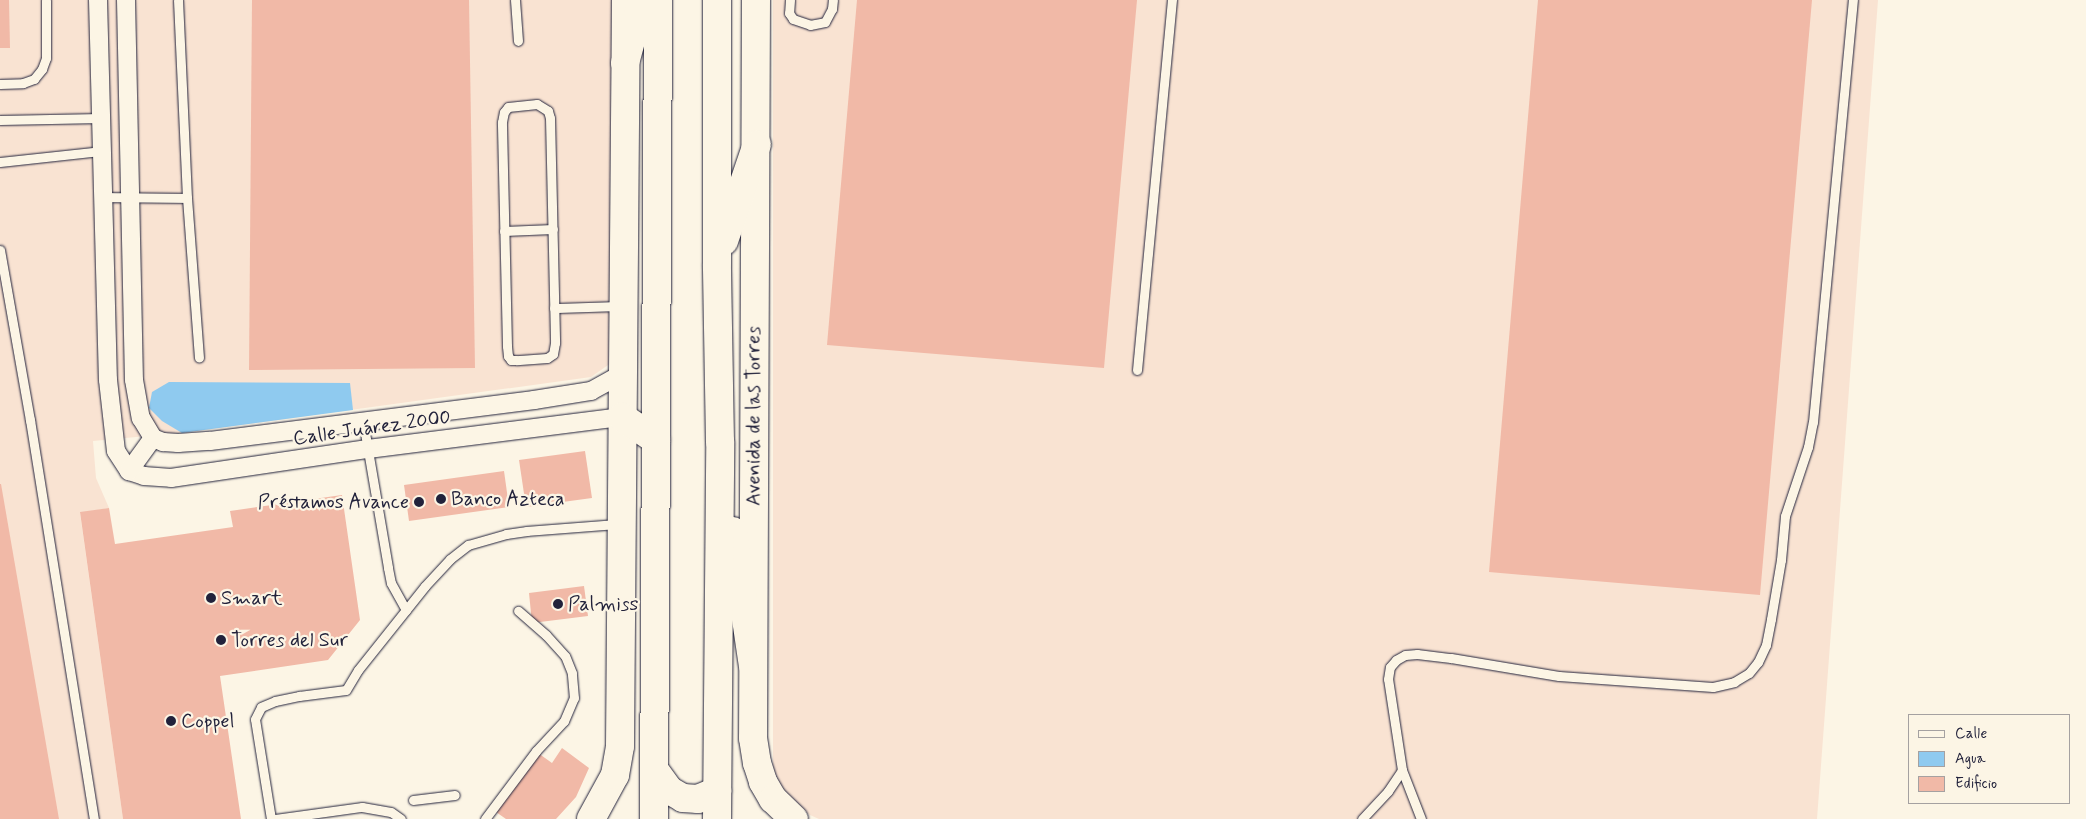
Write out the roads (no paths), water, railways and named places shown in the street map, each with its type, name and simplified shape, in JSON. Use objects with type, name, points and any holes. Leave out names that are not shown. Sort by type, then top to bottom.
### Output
[{"type":"main road","points":[[592,819],[615,775],[620,746],[622,306],[626,0]]},
{"type":"main road","points":[[625,63],[642,0]]},
{"type":"main road","points":[[654,819],[656,772],[658,0]]},
{"type":"main road","name":"Avenida de las Torres","points":[[717,0],[717,264],[720,442],[717,819]]},
{"type":"main road","name":"Avenida de las Torres","points":[[756,0],[753,738],[757,763],[763,782],[773,799],[794,819]]},
{"type":"main road","points":[[717,264],[756,144]]},
{"type":"main road","points":[[622,417],[656,440]]},
{"type":"main road","points":[[720,442],[752,666]]},
{"type":"main road","points":[[656,772],[669,790],[683,798],[698,799],[717,791]]},
{"type":"street","points":[[98,0],[108,380],[116,451],[129,471],[153,438],[141,418],[134,380],[126,0]]},
{"type":"street","name":"Calle Juárez 2000","points":[[153,438],[178,443],[210,441],[576,394],[603,386],[622,374]]},
{"type":"street","name":"Calle Juárez 2000","points":[[129,471],[144,476],[171,478],[368,449],[622,417]]},
{"type":"lane","points":[[0,84],[34,79],[42,69],[46,58],[46,0]]},
{"type":"lane","points":[[178,0],[187,198],[199,358]]},
{"type":"lane","points":[[516,0],[518,41]]},
{"type":"lane","points":[[790,0],[790,13],[793,19],[810,26],[825,22],[832,9],[833,0]]},
{"type":"lane","points":[[1137,370],[1172,0]]},
{"type":"lane","points":[[1421,819],[1402,770],[1388,679],[1390,667],[1396,660],[1405,655],[1417,654],[1451,658],[1559,676],[1713,687],[1742,678],[1758,662],[1766,645],[1771,619],[1781,560],[1785,516],[1808,447],[1813,422],[1853,0]]},
{"type":"lane","points":[[528,104],[544,106],[550,118],[553,229],[555,343],[553,354],[539,360],[511,360],[508,356],[507,346],[502,122],[504,112],[508,107],[528,104]]},
{"type":"lane","points":[[0,120],[100,118]]},
{"type":"lane","points":[[0,162],[102,150]]},
{"type":"lane","points":[[103,198],[187,198]]},
{"type":"lane","points":[[504,231],[553,229]]},
{"type":"lane","points":[[0,250],[30,420],[94,819]]},
{"type":"lane","points":[[554,308],[622,306]]},
{"type":"lane","points":[[363,422],[391,583],[406,610]]},
{"type":"lane","points":[[271,819],[256,728],[257,712],[261,707],[275,701],[346,690],[358,670],[406,610],[438,572],[468,545],[506,534],[527,531],[622,524]]},
{"type":"lane","points":[[485,819],[536,751],[564,722],[574,698],[572,673],[565,656],[546,635],[518,611]]},
{"type":"lane","points":[[1362,819],[1388,791],[1402,770]]},
{"type":"lane","points":[[414,800],[455,795]]},
{"type":"lane","points":[[275,819],[362,807],[402,819]]},
{"type":"water","points":[[169,382],[350,383],[353,410],[182,433],[162,421],[149,408],[152,392]]},
{"type":"place","name":"Banco Azteca","points":[[441,499]]},
{"type":"place","name":"Préstamos Avance","points":[[419,502]]},
{"type":"place","name":"Smart","points":[[211,598]]},
{"type":"place","name":"Palmiss","points":[[558,604]]},
{"type":"place","name":"Torres del Sur","points":[[221,640]]},
{"type":"place","name":"Coppel","points":[[171,721]]}]
